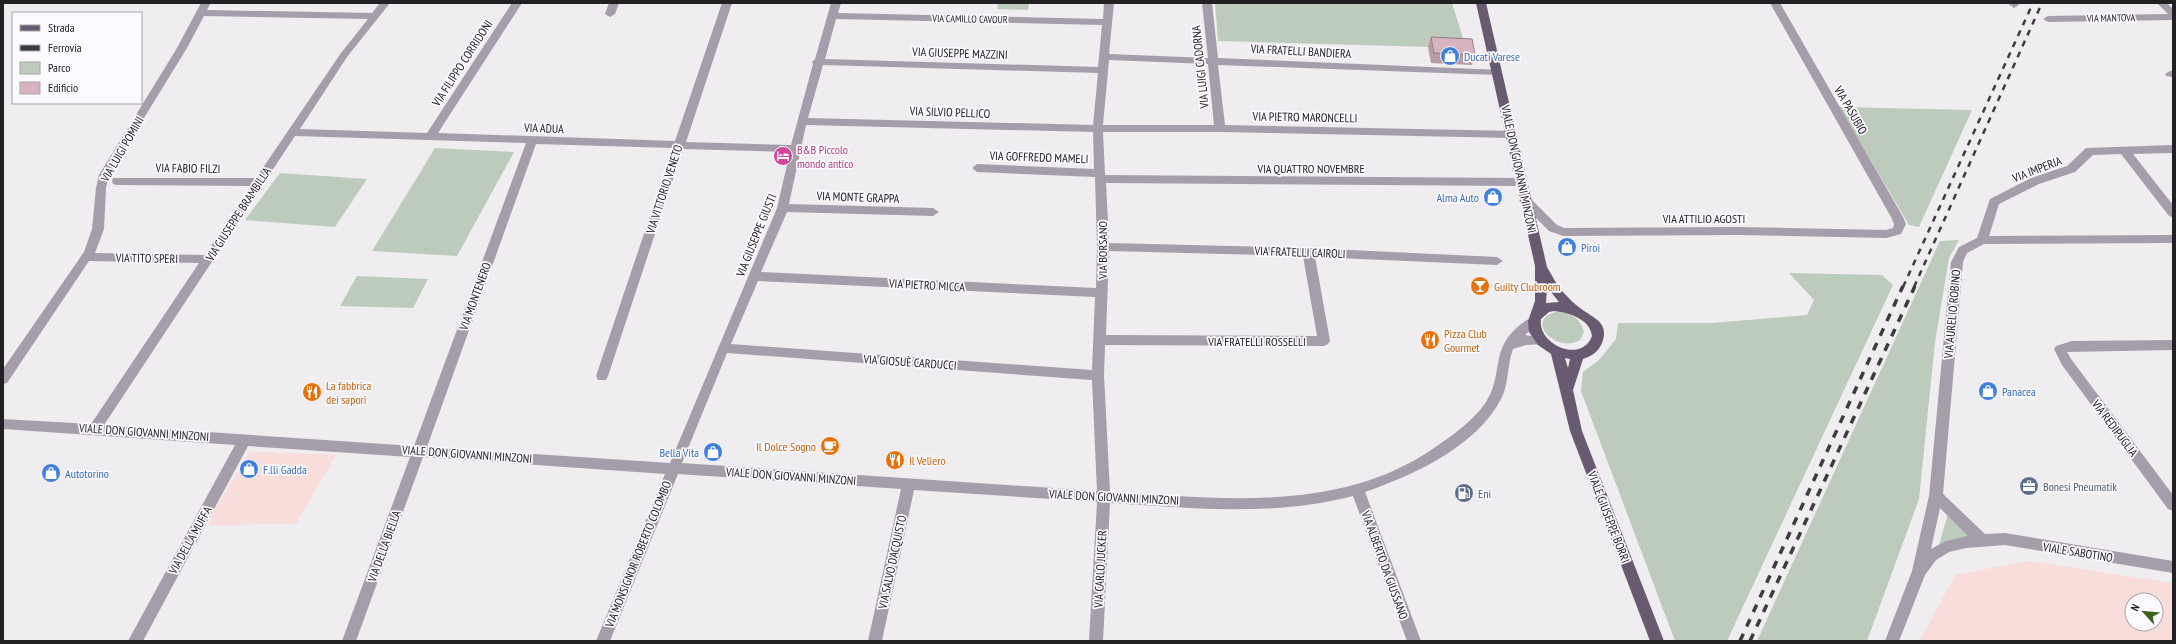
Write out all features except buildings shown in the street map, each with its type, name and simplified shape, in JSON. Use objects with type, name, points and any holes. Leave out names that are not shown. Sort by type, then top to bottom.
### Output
[{"type":"main road","name":"VIALE DON GIOVANNI MINZONI","points":[[1482,3],[1512,134],[1524,199],[1541,266],[1541,301],[1536,318]]},
{"type":"main road","name":"VIALE DON GIOVANNI MINZONI","points":[[1541,266],[1557,293],[1575,310]]},
{"type":"main road","points":[[1554,306],[1575,310],[1592,322],[1597,331],[1597,339],[1594,346],[1587,352],[1578,355],[1556,351],[1541,341],[1536,335],[1536,318],[1545,308],[1554,306]]},
{"type":"main road","name":"VIALE GIUSEPPE BORRI","points":[[1556,351],[1568,392],[1576,431],[1658,641]]},
{"type":"main road","name":"VIALE GIUSEPPE BORRI","points":[[1568,392],[1578,355]]},
{"type":"street","name":"VIA LUIGI POMINI","points":[[3,379],[86,257],[98,229],[101,188],[104,175],[180,52],[206,3]]},
{"type":"street","name":"VIA GIUSEPPE BRAMBILLA","points":[[95,429],[292,132],[372,16],[385,3]]},
{"type":"street","points":[[610,14],[614,3]]},
{"type":"street","name":"VIA VITTORIO VENETO","points":[[602,376],[678,145],[727,3]]},
{"type":"street","name":"VIA GIUSEPPE GIUSTI","points":[[675,468],[723,348],[783,208],[802,121],[836,3]]},
{"type":"street","name":"VIA BORSANO","points":[[1104,497],[1098,375],[1103,247],[1098,127],[1109,3]]},
{"type":"street","name":"VIA LUIGI CADORNA","points":[[1207,3],[1220,128]]},
{"type":"street","name":"VIA PASUBIO","points":[[1775,3],[1897,217],[1900,224],[1897,231]]},
{"type":"street","points":[[2162,3],[2173,14]]},
{"type":"street","points":[[2170,3],[2173,6]]},
{"type":"street","name":"VIA FILIPPO CORRIDONI","points":[[430,136],[514,7]]},
{"type":"street","points":[[200,14],[372,16]]},
{"type":"street","name":"VIA CAMILLO CAVOUR","points":[[832,16],[1107,22]]},
{"type":"street","name":"VIA MANTOVA","points":[[2048,19],[2173,17]]},
{"type":"street","name":"VIA FRATELLI BANDIERA","points":[[1104,56],[1497,72]]},
{"type":"street","name":"VIA GIUSEPPE MAZZINI","points":[[818,62],[1103,70]]},
{"type":"street","name":"VIA SILVIO PELLICO","points":[[802,121],[1083,129],[1098,127]]},
{"type":"street","name":"VIA PIETRO MARONCELLI","points":[[1098,127],[1512,134]]},
{"type":"street","name":"VIA ADUA","points":[[292,132],[796,149]]},
{"type":"street","name":"VIA MONTENERO","points":[[418,450],[532,141]]},
{"type":"street","name":"VIA IMPERIA","points":[[1982,240],[1994,202],[2035,181],[2071,169],[2090,151],[2173,149]]},
{"type":"street","points":[[2124,150],[2173,213]]},
{"type":"street","name":"VIA GOFFREDO MAMELI","points":[[977,168],[1100,176]]},
{"type":"street","name":"VIA QUATTRO NOVEMBRE","points":[[1100,176],[1521,182]]},
{"type":"street","name":"VIA FABIO FILZI","points":[[117,181],[259,182]]},
{"type":"street","name":"VIA ATTILIO AGOSTI","points":[[1524,199],[1553,228],[1563,232],[1738,231],[1886,234],[1897,231]]},
{"type":"street","name":"VIA MONTE GRAPPA","points":[[783,208],[933,212]]},
{"type":"street","name":"VIA AURELIO ROBINO","points":[[1892,641],[1919,571],[1936,496],[1957,262],[1963,250],[1982,240],[2173,239]]},
{"type":"street","name":"VIA FRATELLI CAIROLI","points":[[1103,247],[1308,252],[1497,261]]},
{"type":"street","name":"VIA FRATELLI ROSSELLI","points":[[1099,340],[1324,341],[1308,252]]},
{"type":"street","name":"VIA TITO SPERI","points":[[86,257],[208,259]]},
{"type":"street","name":"VIA PIETRO MICCA","points":[[754,276],[1101,293]]},
{"type":"street","name":"VIALE DON GIOVANNI MINZONI","points":[[3,424],[418,450],[1104,497],[1230,504],[1278,503],[1330,496],[1357,489],[1412,468],[1449,446],[1479,420],[1494,401],[1500,385],[1502,362],[1507,348],[1515,336],[1536,318]]},
{"type":"street","points":[[1507,348],[1525,340],[1541,341]]},
{"type":"street","name":"VIA REDIPUGLIA","points":[[2173,345],[2072,346],[2060,349],[2066,362],[2173,505]]},
{"type":"street","name":"VIA GIOSUÈ CARDUCCI","points":[[723,348],[1098,375]]},
{"type":"street","name":"VIA DELLA MUFFA","points":[[135,641],[245,439]]},
{"type":"street","name":"VIA DELLA BIELLA","points":[[349,641],[418,450]]},
{"type":"street","name":"VIA MONSIGNOR ROBERTO COLOMBO","points":[[603,641],[666,484],[675,468]]},
{"type":"street","name":"VIA SALVO D'ACQUISTO","points":[[875,641],[909,484]]},
{"type":"street","name":"VIA ALBERTO DA GIUSSANO","points":[[1357,489],[1414,641]]},
{"type":"street","points":[[1936,496],[1983,540]]},
{"type":"street","name":"VIA CARLO JUCKER","points":[[1096,641],[1104,497]]},
{"type":"street","name":"VIA AURELIO ROBINO","points":[[1919,571],[1931,556],[1946,547],[1983,540]]},
{"type":"street","name":"VIALE SABOTINO","points":[[1983,540],[2006,540],[2173,568]]},
{"type":"shaded area","points":[[250,451],[336,455],[296,524],[209,525],[214,511]]},
{"type":"shaded area","points":[[2028,561],[2173,583],[2173,641],[1920,641],[1955,575]]},
{"type":"green space","points":[[998,3],[1029,3],[1028,10],[997,9]]},
{"type":"green space","points":[[1215,3],[1452,3],[1466,48],[1218,41]]},
{"type":"green space","points":[[1839,107],[1972,110],[1919,227],[1909,225]]},
{"type":"green space","points":[[435,148],[514,152],[457,256],[372,251]]},
{"type":"green space","points":[[280,173],[367,179],[335,227],[245,220]]},
{"type":"green space","points":[[1959,240],[1949,258],[1935,342],[1919,499],[1867,641],[1757,641],[1940,241]]},
{"type":"green space","points":[[1789,273],[1882,275],[1893,285],[1727,641],[1675,641],[1581,391],[1583,372],[1599,360],[1616,339],[1618,323],[1713,323],[1807,315],[1814,300]]},
{"type":"green space","points":[[357,276],[428,279],[413,308],[340,306]]},
{"type":"green space","points":[[1556,312],[1570,315],[1580,323],[1584,332],[1580,340],[1571,343],[1562,343],[1553,339],[1547,334],[1543,328],[1543,322],[1547,316]]},
{"type":"green space","points":[[1948,514],[1974,537],[1939,545]]},
{"type":"railway","points":[[1903,287],[2033,3]]},
{"type":"railway","points":[[1914,287],[2042,3]]},
{"type":"railway","points":[[1740,641],[1903,286]]},
{"type":"railway","points":[[1750,641],[1915,286]]},
{"type":"place","name":"Ducati Varese","points":[[1450,56]]},
{"type":"place","name":"B&B Piccolo mondo antico","points":[[783,156]]},
{"type":"place","name":"Alma Auto","points":[[1493,197]]},
{"type":"place","name":"Piroi","points":[[1567,247]]},
{"type":"place","name":"Guilty Clubroom","points":[[1480,286]]},
{"type":"place","name":"Pizza Club Gourmet","points":[[1430,340]]},
{"type":"place","name":"Panacea","points":[[1988,391]]},
{"type":"place","name":"La fabbrica dei sapori","points":[[312,392]]},
{"type":"place","name":"Il Dolce Sogno","points":[[830,446]]},
{"type":"place","name":"Bella Vita","points":[[713,452]]},
{"type":"place","name":"Il Veliero","points":[[895,460]]},
{"type":"place","name":"F.lli Gadda","points":[[249,469]]},
{"type":"place","name":"Autotorino","points":[[51,473]]},
{"type":"place","name":"Bonesi Pneumatik","points":[[2029,486]]},
{"type":"place","name":"Eni","points":[[1464,493]]}]
